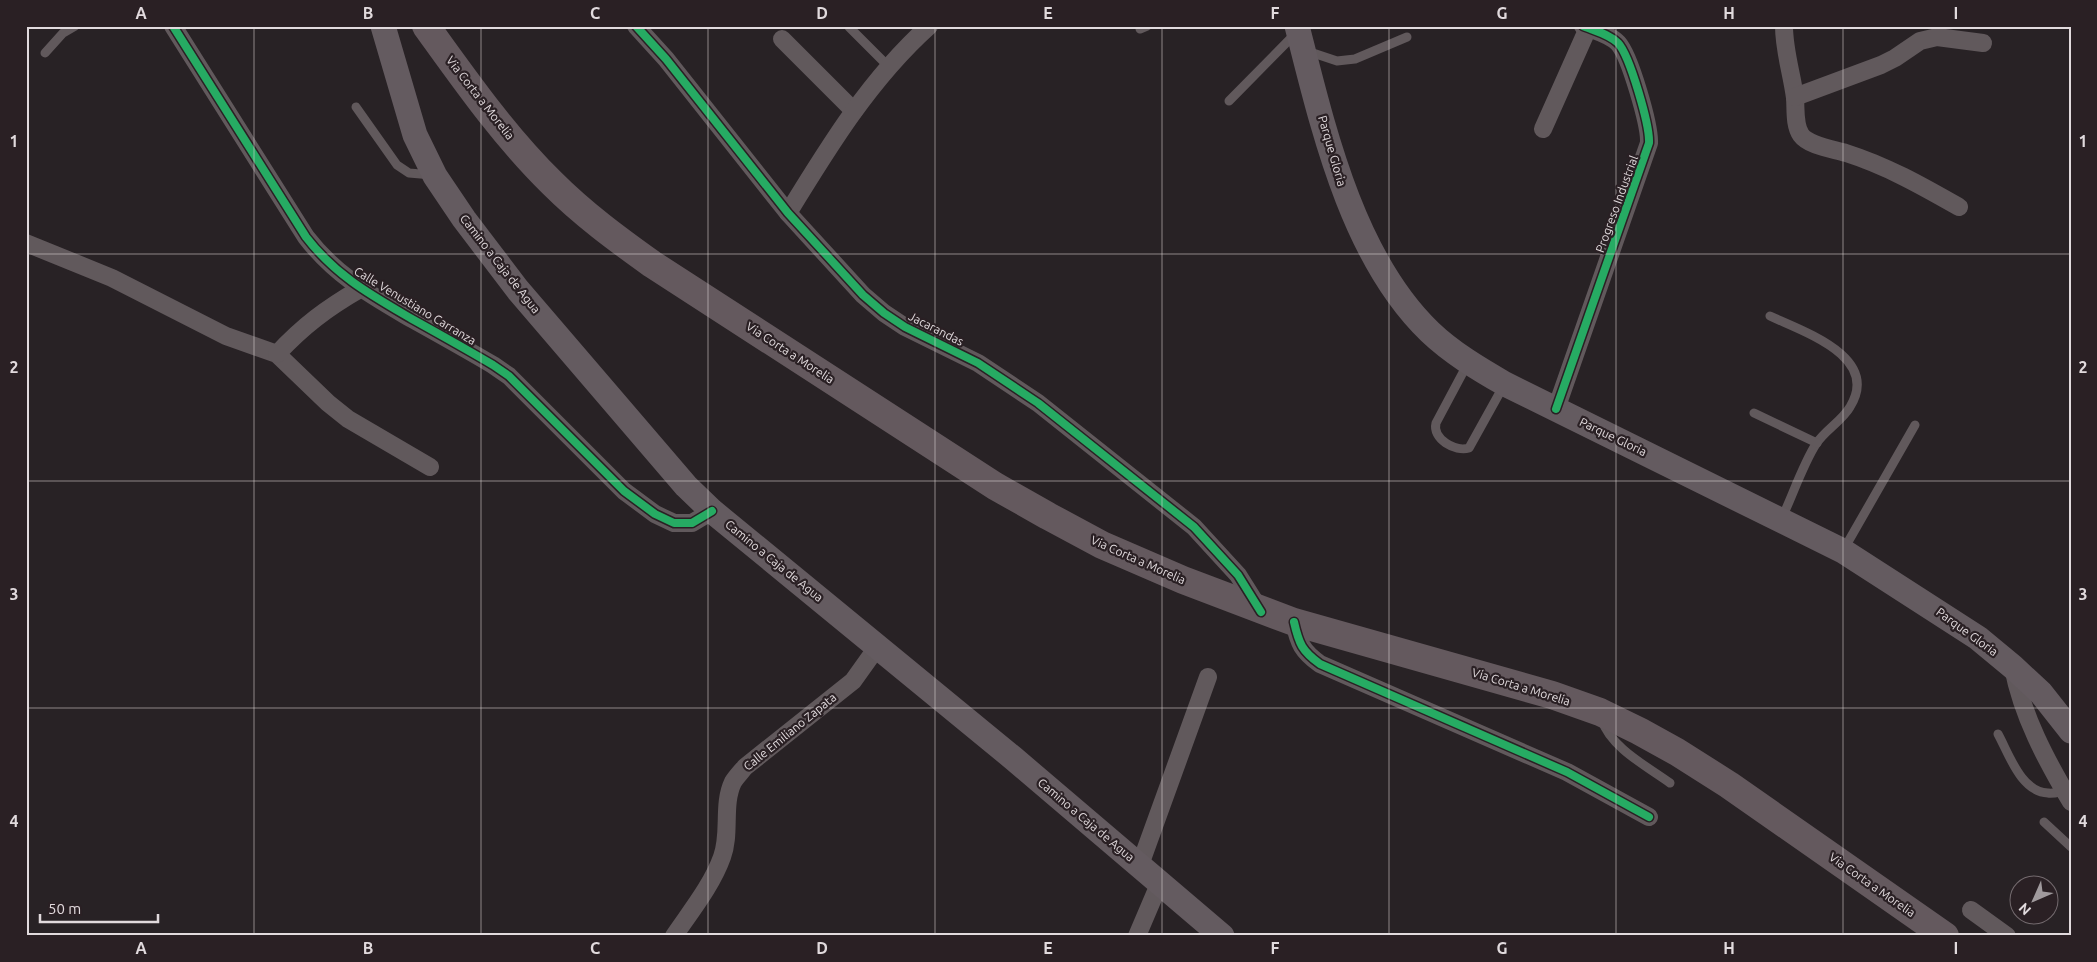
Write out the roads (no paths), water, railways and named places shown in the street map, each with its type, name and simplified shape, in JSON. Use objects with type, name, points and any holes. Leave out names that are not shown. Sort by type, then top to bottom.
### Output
[{"type":"main road","name":"Camino a Caja de Agua","points":[[382,26],[415,135],[435,176],[464,219],[518,290],[686,486],[712,511],[878,646],[1222,936]]},
{"type":"main road","name":"Via Corta a Morelia","points":[[426,26],[509,137],[551,183],[599,226],[652,264],[995,486],[1102,545],[1261,612],[1515,684],[1600,712],[1678,752],[1729,785],[1945,936]]},
{"type":"main road","name":"Parque Gloria","points":[[1300,36],[1343,189],[1371,252],[1396,293],[1430,332],[1468,363],[1504,384],[1843,551],[1943,614],[2014,666],[2041,693],[2071,731]]},
{"type":"street","name":"Calle Venustiano Carranza","points":[[174,26],[306,237],[322,257],[360,289],[493,365],[508,376],[624,491],[654,514],[674,523],[683,523],[692,522],[712,511]]},
{"type":"street","name":"Jacarandas","points":[[636,26],[666,59],[788,213],[863,295],[884,314],[905,327],[978,363],[1008,381],[1194,527],[1238,575],[1261,612]]},
{"type":"street","points":[[788,213],[822,157],[854,111],[888,66],[929,26]]},
{"type":"street","points":[[1784,26],[1784,40],[1795,97],[1797,125],[1801,136],[1812,143],[1872,161],[1959,207]]},
{"type":"street","points":[[1543,129],[1586,27]]},
{"type":"street","name":"Progreso Industrial","points":[[1556,409],[1650,143],[1648,125],[1622,48],[1610,37],[1586,27]]},
{"type":"street","points":[[1795,97],[1881,65],[1920,41],[1937,37],[1983,43]]},
{"type":"street","points":[[782,39],[854,111]]},
{"type":"street","points":[[26,243],[112,278],[226,336],[277,354],[328,403],[348,419],[430,467]]},
{"type":"street","points":[[277,354],[299,330],[328,307],[360,289]]},
{"type":"street","points":[[1294,622],[1298,640],[1306,653],[1320,664],[1567,772],[1649,817]]},
{"type":"street","name":"Calle Emiliano Zapata","points":[[674,936],[716,872],[723,856],[727,840],[728,796],[734,780],[745,767],[853,681],[878,646]]},
{"type":"street","points":[[2014,666],[2018,692],[2027,716],[2067,796]]},
{"type":"street","points":[[1140,866],[1208,677]]},
{"type":"street","points":[[1137,936],[1160,882]]},
{"type":"street","points":[[1971,910],[2007,936]]},
{"type":"lane","points":[[45,53],[62,33],[75,26]]},
{"type":"lane","points":[[849,27],[888,66]]},
{"type":"lane","points":[[1229,101],[1300,36],[1337,61],[1355,58],[1407,36]]},
{"type":"lane","points":[[356,107],[397,165],[409,173],[435,176]]},
{"type":"lane","points":[[1770,316],[1824,342],[1844,357],[1856,372],[1858,390],[1850,408],[1817,443],[1781,520]]},
{"type":"lane","points":[[1468,363],[1436,423],[1436,435],[1441,439],[1463,450],[1469,448],[1504,384]]},
{"type":"lane","points":[[1754,413],[1817,443]]},
{"type":"lane","points":[[1843,551],[1915,425]]},
{"type":"lane","points":[[1600,712],[1605,731],[1614,742],[1670,783]]},
{"type":"lane","points":[[1998,734],[2023,779],[2033,788],[2048,794],[2067,796]]},
{"type":"lane","points":[[2044,822],[2071,847]]}]
